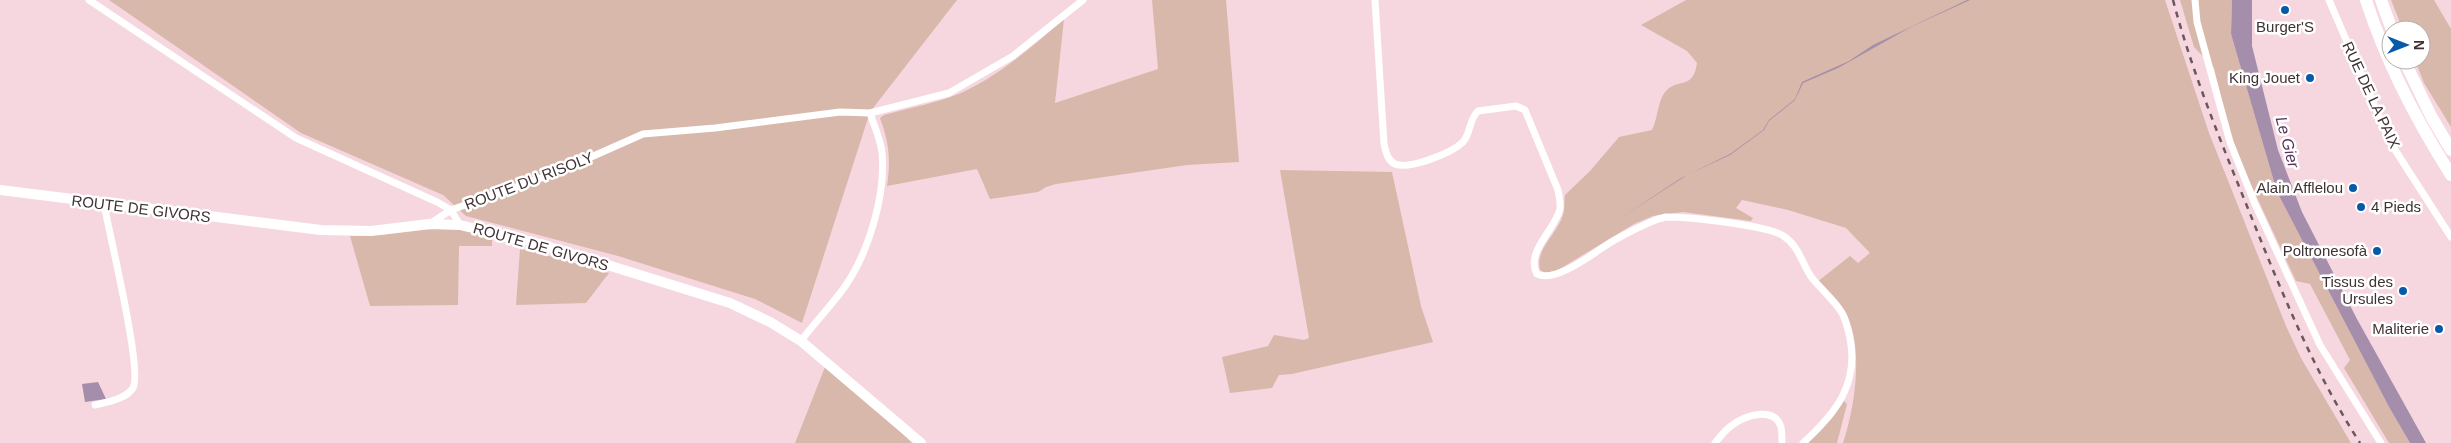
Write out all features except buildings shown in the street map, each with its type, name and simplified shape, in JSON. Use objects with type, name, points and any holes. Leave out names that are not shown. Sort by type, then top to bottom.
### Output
[{"type":"highway","points":[[2366,0],[2380,43],[2424,132],[2451,175]]},
{"type":"highway","points":[[2380,0],[2388,20]]},
{"type":"highway","points":[[2409,70],[2431,116],[2451,150]]},
{"type":"street","name":"ROUTE DU RISOLY","points":[[90,0],[296,138],[410,189],[450,210],[555,173],[643,134],[706,129],[840,112],[870,113],[931,99],[968,84],[1013,56],[1084,0]]},
{"type":"street","points":[[1375,0],[1384,144],[1386,156],[1394,164],[1400,165],[1422,161],[1454,149],[1467,137],[1473,118],[1478,111],[1516,106],[1525,110],[1558,190],[1560,202],[1559,212],[1534,260],[1536,274],[1545,277],[1560,272],[1613,241],[1666,217],[1764,228],[1781,235],[1793,243],[1812,277],[1843,314],[1852,357],[1851,374],[1843,396],[1824,423],[1804,443]]},
{"type":"street","points":[[2195,0],[2197,22],[2230,142],[2255,204],[2320,345],[2381,443]]},
{"type":"street","name":"RUE DE LA PAIX","points":[[2329,0],[2390,142],[2451,237]]},
{"type":"street","points":[[801,341],[846,286],[862,260],[872,230],[882,179],[882,152],[870,113]]},
{"type":"street","name":"ROUTE DE GIVORS","points":[[0,190],[321,230],[371,231],[430,224],[460,225],[543,245],[730,303],[770,322],[801,341],[824,359],[921,443]]},
{"type":"street","points":[[95,405],[116,400],[132,389],[136,376],[130,331],[104,204]]},
{"type":"street","points":[[430,224],[450,210],[460,225]]},
{"type":"street","points":[[1715,443],[1729,427],[1761,414],[1773,417],[1781,426],[1782,443]]},
{"type":"shaded area","points":[[109,0],[957,0],[870,112],[802,323],[755,299],[618,256],[466,216],[443,195],[301,133]]},
{"type":"shaded area","points":[[1152,0],[1226,0],[1239,162],[1187,165],[1056,184],[1038,192],[990,199],[977,169],[887,186],[888,152],[880,118],[884,115],[952,97],[975,86],[1015,60],[1064,19],[1055,103],[1158,69]]},
{"type":"shaded area","points":[[1686,0],[2165,0],[2209,133],[2286,326],[2301,358],[2351,443],[1843,443],[1854,395],[1856,378],[1855,343],[1852,327],[1843,308],[1817,282],[1850,256],[1858,263],[1870,253],[1846,228],[1788,210],[1742,200],[1736,208],[1753,218],[1751,221],[1683,212],[1653,216],[1634,224],[1558,270],[1546,273],[1540,270],[1539,262],[1543,248],[1563,215],[1565,195],[1590,171],[1619,137],[1652,130],[1660,101],[1665,92],[1675,85],[1689,81],[1695,72],[1697,63],[1687,51],[1641,25]]},
{"type":"shaded area","points":[[1967,0],[1970,0],[1911,27],[1838,68],[1803,83],[1795,100],[1769,121],[1764,130],[1730,155],[1689,174],[1730,154],[1763,130],[1769,120],[1795,99],[1802,82],[1849,61],[1873,45]]},
{"type":"shaded area","points":[[2180,0],[2232,0],[2231,34],[2277,192],[2389,407],[2410,443],[2389,443],[2344,368],[2350,360],[2310,284],[2296,281],[2245,172],[2229,130],[2214,68],[2194,47]]},
{"type":"shaded area","points":[[2232,0],[2252,0],[2252,46],[2278,150],[2302,212],[2357,319],[2426,443],[2410,443],[2389,407],[2277,192],[2231,34]]},
{"type":"shaded area","points":[[2391,0],[2434,0],[2451,29],[2451,127],[2424,83],[2419,70],[2431,70],[2431,20],[2399,20]]},
{"type":"shaded area","points":[[1280,170],[1392,172],[1421,306],[1433,342],[1292,374],[1279,375],[1272,388],[1230,393],[1222,357],[1268,346],[1274,335],[1304,340],[1309,338]]},
{"type":"shaded area","points":[[1687,175],[1621,218],[1681,178]]},
{"type":"shaded area","points":[[432,229],[459,229],[492,235],[492,246],[459,246],[458,305],[370,306],[350,236],[381,235]]},
{"type":"shaded area","points":[[520,249],[609,273],[586,303],[516,305]]},
{"type":"shaded area","points":[[825,367],[901,432],[912,443],[795,443]]},
{"type":"shaded area","points":[[98,382],[106,399],[85,402],[82,384]]},
{"type":"shaded area","points":[[1844,401],[1847,404],[1837,443],[1807,443],[1833,417]]},
{"type":"railway","points":[[2173,0],[2210,112],[2276,278],[2301,335],[2329,390],[2360,443]]},
{"type":"place","name":"Burger'S","points":[[2285,10]]},
{"type":"place","name":"King Jouet","points":[[2310,78]]},
{"type":"place","name":"Alain Afflelou","points":[[2353,188]]},
{"type":"place","name":"4 Pieds","points":[[2361,207]]},
{"type":"place","name":"Poltronesofà","points":[[2377,251]]},
{"type":"place","name":"Tissus des Ursules","points":[[2403,291]]},
{"type":"place","name":"Maliterie","points":[[2439,329]]},
{"type":"water label","name":"Le Gier","points":[[2288,142]]}]
